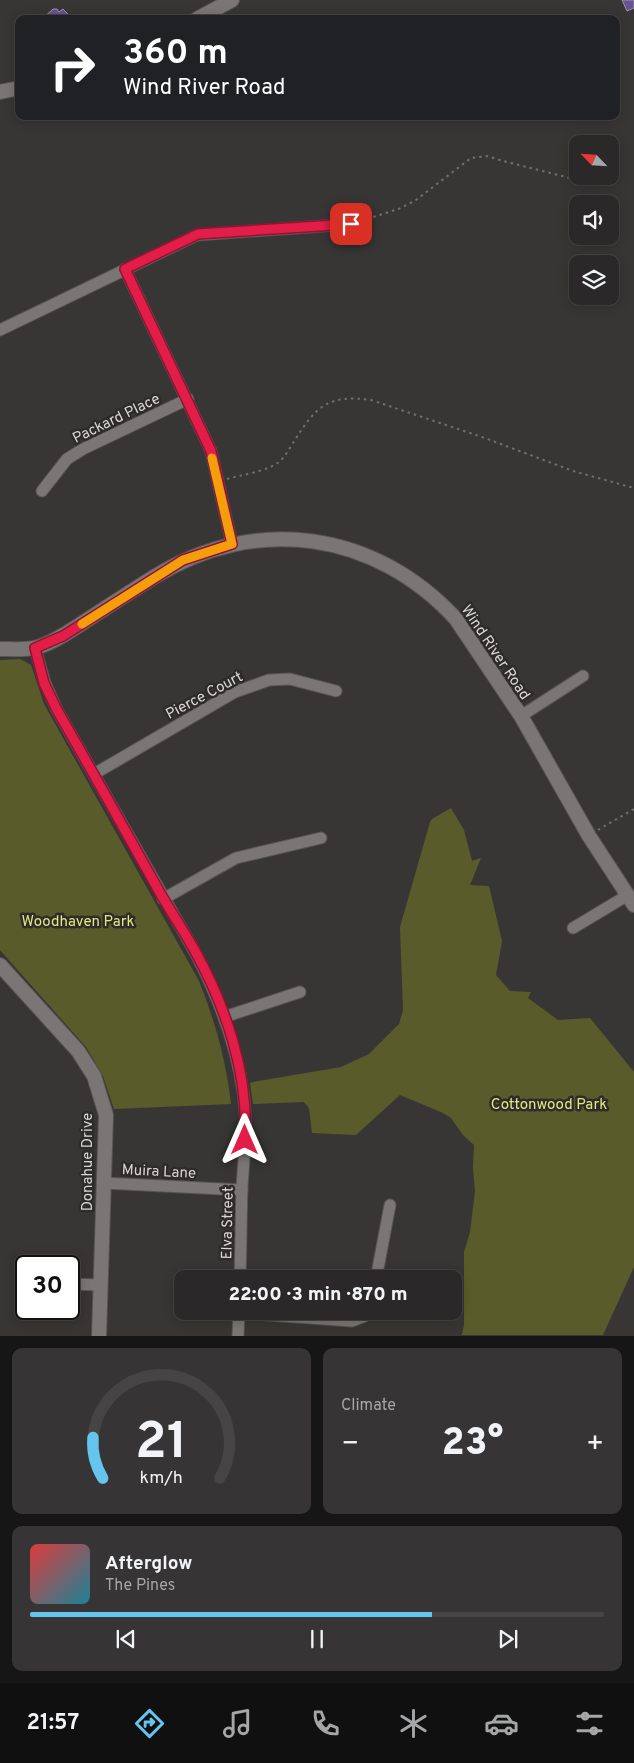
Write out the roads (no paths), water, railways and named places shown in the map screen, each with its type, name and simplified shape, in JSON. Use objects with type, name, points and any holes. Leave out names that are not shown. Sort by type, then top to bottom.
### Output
[{"type":"street","points":[[204,15],[232,0]]},
{"type":"street","points":[[0,92],[15,89]]},
{"type":"street","points":[[0,330],[198,234],[351,224]]},
{"type":"street","points":[[125,269],[211,451],[232,544]]},
{"type":"street","name":"Packard Place","points":[[42,491],[66,459],[188,399]]},
{"type":"street","name":"Wind River Road","points":[[0,649],[35,648],[63,636],[183,560],[232,544],[276,539],[321,542],[364,554],[403,574],[432,594],[456,618],[521,716],[589,836],[631,900]]},
{"type":"street","name":"Elva Street","points":[[35,648],[44,683],[57,710],[206,973],[224,1017],[236,1055],[244,1094],[246,1133],[242,1190],[240,1270]]},
{"type":"street","points":[[521,716],[583,676]]},
{"type":"street","name":"Pierce Court","points":[[94,774],[235,692],[269,680],[290,678],[336,691]]},
{"type":"street","points":[[163,899],[236,858],[321,838]]},
{"type":"street","points":[[573,928],[631,900]]},
{"type":"street","name":"Donahue Drive","points":[[0,965],[78,1051],[94,1076],[106,1115],[99,1336]]},
{"type":"street","points":[[224,1017],[300,992]]},
{"type":"street","name":"Muira Lane","points":[[104,1183],[242,1190]]},
{"type":"street","points":[[378,1270],[390,1205]]},
{"type":"street","points":[[80,1284],[100,1285]]},
{"type":"street","points":[[238,1336],[239,1320]]},
{"type":"park label","name":"Woodhaven Park","points":[[78,921]]},
{"type":"park label","name":"Cottonwood Park","points":[[549,1104]]}]
